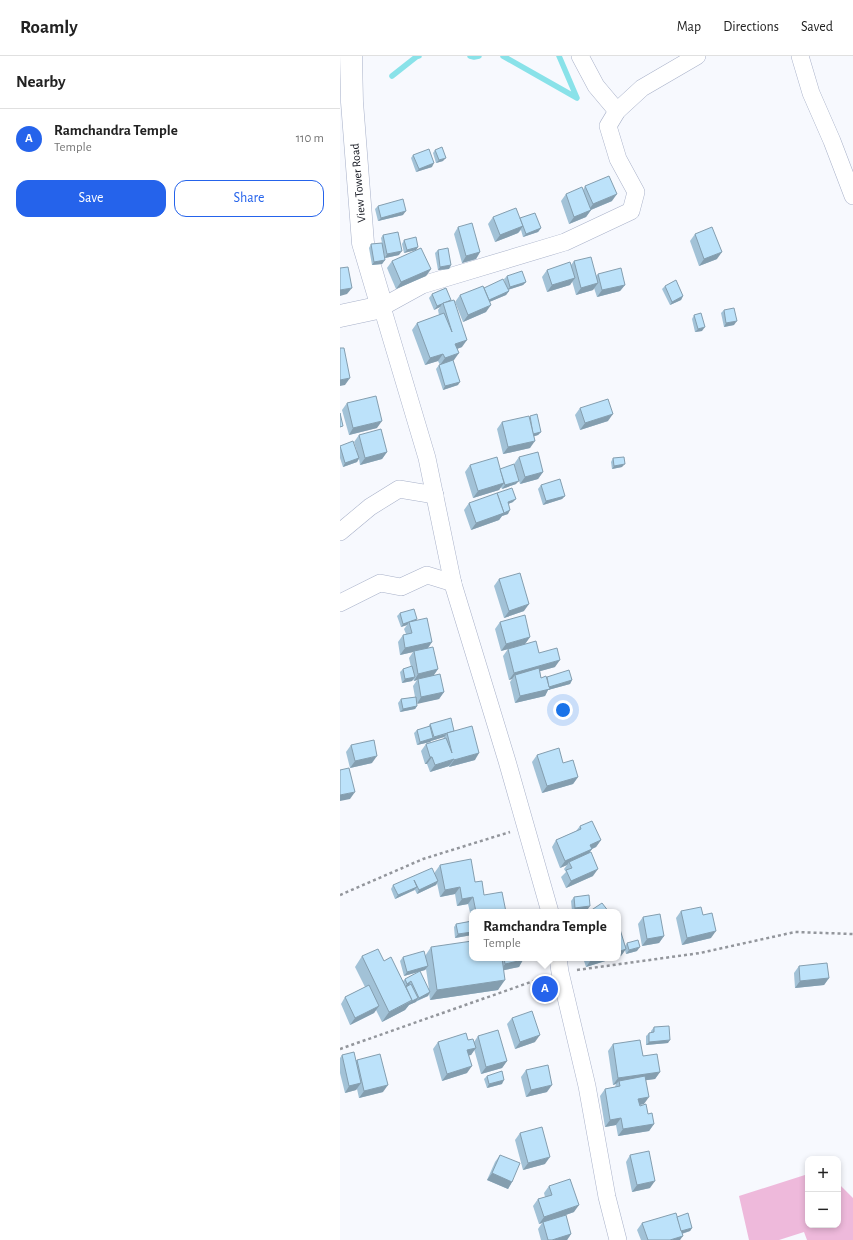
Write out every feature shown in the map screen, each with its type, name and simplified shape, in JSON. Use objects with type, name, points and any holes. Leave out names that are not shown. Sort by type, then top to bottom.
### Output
[{"type":"street","name":"View Tower Road","points":[[351,56],[352,102],[363,243],[382,307]]},
{"type":"street","points":[[580,56],[596,86],[617,111]]},
{"type":"street","points":[[340,316],[382,307],[422,285],[565,242],[631,211],[636,192],[618,159],[608,126],[617,111],[642,88],[697,56]]},
{"type":"street","points":[[800,56],[811,93],[832,141],[853,196]]},
{"type":"street","points":[[382,307],[427,458],[453,583],[507,761],[549,909]]},
{"type":"street","points":[[340,532],[370,507],[399,489],[435,495]]},
{"type":"street","points":[[340,603],[380,583],[401,587],[426,575],[453,583]]},
{"type":"street","points":[[559,965],[587,1086],[607,1197],[618,1240]]},
{"type":"path","points":[[340,895],[423,859],[525,827]]},
{"type":"path","points":[[621,960],[700,953],[795,932],[853,934]]},
{"type":"path","points":[[340,1050],[559,965],[606,961]]},
{"type":"shaded area","points":[[805,1175],[805,1228],[841,1228],[841,1186],[853,1198],[853,1240],[807,1240],[804,1232],[779,1240],[749,1240],[739,1196]]},
{"type":"building","points":[[442,147],[446,158],[439,160],[435,150]]},
{"type":"building","points":[[429,149],[434,163],[419,169],[413,155]]},
{"type":"building","points":[[609,176],[617,194],[593,204],[585,186]]},
{"type":"building","points":[[582,187],[591,210],[574,217],[566,194]]},
{"type":"building","points":[[403,199],[406,211],[381,218],[378,206]]},
{"type":"building","points":[[516,208],[523,226],[500,235],[493,217]]},
{"type":"building","points":[[535,213],[541,228],[526,234],[520,218]]},
{"type":"building","points":[[472,223],[480,252],[466,256],[458,227]]},
{"type":"building","points":[[712,227],[722,252],[704,259],[695,234]]},
{"type":"building","points":[[398,232],[402,251],[387,254],[383,235]]},
{"type":"building","points":[[416,237],[418,247],[407,250],[404,240]]},
{"type":"building","points":[[382,243],[385,260],[374,262],[371,244]]},
{"type":"building","points":[[421,248],[431,269],[401,282],[392,261]]},
{"type":"building","points":[[448,248],[451,265],[440,267],[438,250]]},
{"type":"building","points":[[591,257],[598,283],[581,288],[574,261]]},
{"type":"building","points":[[570,262],[575,278],[552,285],[547,270]]},
{"type":"building","points":[[348,267],[352,288],[340,290],[340,268]]},
{"type":"building","points":[[621,268],[625,285],[602,290],[598,274]]},
{"type":"building","points":[[522,271],[526,282],[510,287],[507,276]]},
{"type":"building","points":[[503,279],[509,291],[489,300],[484,288]]},
{"type":"building","points":[[676,280],[683,296],[672,302],[665,286]]},
{"type":"building","points":[[483,286],[491,305],[468,315],[460,295]]},
{"type":"building","points":[[446,288],[451,300],[437,306],[432,294]]},
{"type":"building","points":[[454,300],[467,340],[455,344],[459,353],[445,358],[443,354],[430,358],[417,323],[444,313],[452,332],[443,303]]},
{"type":"building","points":[[734,308],[737,321],[726,323],[724,310]]},
{"type":"building","points":[[701,313],[705,327],[698,329],[694,315]]},
{"type":"building","points":[[340,348],[344,348],[350,378],[340,380]]},
{"type":"building","points":[[453,360],[460,382],[445,386],[439,365]]},
{"type":"building","points":[[376,396],[382,421],[353,428],[347,403]]},
{"type":"building","points":[[608,399],[613,414],[585,423],[580,408]]},
{"type":"building","points":[[340,413],[343,426],[340,427]]},
{"type":"building","points":[[537,414],[541,432],[533,434],[530,416]]},
{"type":"building","points":[[529,416],[535,441],[508,447],[502,422]]},
{"type":"building","points":[[381,429],[387,452],[365,458],[359,435]]},
{"type":"building","points":[[353,441],[359,458],[345,463],[340,446]]},
{"type":"building","points":[[538,452],[543,472],[525,477],[519,457]]},
{"type":"building","points":[[497,457],[504,483],[478,491],[470,465]]},
{"type":"building","points":[[624,457],[625,464],[614,466],[613,458]]},
{"type":"building","points":[[514,464],[519,481],[505,485],[500,469]]},
{"type":"building","points":[[560,479],[565,496],[546,501],[541,485]]},
{"type":"building","points":[[512,488],[516,499],[508,502],[510,510],[504,513],[497,493]]},
{"type":"building","points":[[497,493],[504,513],[476,523],[469,503]]},
{"type":"building","points":[[520,573],[529,604],[509,611],[499,579]]},
{"type":"building","points":[[414,609],[417,619],[403,624],[400,613]]},
{"type":"building","points":[[525,615],[530,637],[506,644],[500,622]]},
{"type":"building","points":[[427,618],[432,642],[405,648],[403,635],[412,633],[409,622]]},
{"type":"building","points":[[536,641],[539,653],[557,648],[560,660],[514,673],[508,649]]},
{"type":"building","points":[[433,647],[438,669],[418,674],[414,651]]},
{"type":"building","points":[[412,666],[415,677],[405,679],[403,669]]},
{"type":"building","points":[[539,668],[541,678],[546,676],[550,689],[520,696],[515,675]]},
{"type":"building","points":[[569,670],[572,680],[549,687],[547,677]]},
{"type":"building","points":[[440,674],[444,692],[421,697],[418,679]]},
{"type":"building","points":[[416,697],[417,706],[403,709],[401,699]]},
{"type":"building","points":[[451,718],[454,731],[434,737],[430,724]]},
{"type":"building","points":[[430,726],[433,738],[420,742],[417,730]]},
{"type":"building","points":[[472,726],[479,753],[435,765],[432,757],[430,757],[426,744],[446,738],[452,753],[447,733]]},
{"type":"building","points":[[374,740],[377,756],[355,761],[351,745]]},
{"type":"building","points":[[559,748],[563,763],[573,760],[578,777],[547,786],[537,755]]},
{"type":"building","points":[[349,768],[355,792],[340,795],[340,770]]},
{"type":"building","points":[[592,821],[601,840],[590,845],[592,849],[565,861],[556,840],[581,829],[580,826]]},
{"type":"building","points":[[591,852],[598,869],[571,881],[566,870],[572,868],[569,862]]},
{"type":"building","points":[[471,859],[475,882],[482,881],[484,895],[502,892],[505,909],[475,909],[473,897],[462,899],[460,887],[445,890],[440,865]]},
{"type":"building","points":[[432,868],[438,881],[419,890],[414,880],[417,887],[398,895],[393,885]]},
{"type":"building","points":[[589,895],[590,906],[575,908],[574,897]]},
{"type":"building","points":[[602,903],[607,909],[593,909]]},
{"type":"building","points":[[701,907],[703,915],[712,913],[716,931],[687,938],[681,911]]},
{"type":"building","points":[[660,914],[664,936],[647,939],[643,917]]},
{"type":"building","points":[[469,922],[469,932],[458,934],[456,924]]},
{"type":"building","points":[[621,933],[626,949],[621,951]]},
{"type":"building","points":[[638,940],[640,947],[629,950],[627,943]]},
{"type":"building","points":[[469,941],[469,961],[502,961],[505,980],[437,990],[431,947]]},
{"type":"building","points":[[378,949],[384,961],[391,957],[412,1000],[389,1012],[362,956]]},
{"type":"building","points":[[424,951],[428,966],[407,972],[403,957]]},
{"type":"building","points":[[504,961],[518,961],[505,964]]},
{"type":"building","points":[[827,963],[829,978],[800,981],[799,966]]},
{"type":"building","points":[[420,971],[430,992],[419,998],[411,981],[407,984],[405,979]]},
{"type":"building","points":[[411,984],[418,998],[412,1001],[406,987]]},
{"type":"building","points":[[369,985],[379,1006],[355,1018],[345,997]]},
{"type":"building","points":[[532,1011],[540,1035],[520,1042],[512,1018]]},
{"type":"building","points":[[669,1026],[670,1040],[649,1042],[649,1033],[654,1032],[654,1027]]},
{"type":"building","points":[[498,1030],[507,1061],[486,1067],[478,1036]]},
{"type":"building","points":[[466,1033],[468,1040],[473,1039],[476,1048],[467,1050],[472,1066],[447,1074],[438,1042]]},
{"type":"building","points":[[640,1040],[643,1056],[657,1054],[660,1072],[618,1078],[613,1044]]},
{"type":"building","points":[[354,1052],[361,1083],[349,1086],[342,1055]]},
{"type":"building","points":[[380,1054],[388,1085],[364,1091],[357,1060]]},
{"type":"building","points":[[548,1065],[552,1085],[531,1090],[526,1070]]},
{"type":"building","points":[[502,1071],[504,1080],[489,1084],[487,1076]]},
{"type":"building","points":[[645,1076],[649,1097],[638,1099],[640,1106],[646,1104],[648,1114],[652,1113],[654,1124],[623,1129],[621,1118],[610,1120],[605,1089],[620,1086],[619,1081]]},
{"type":"building","points":[[542,1127],[550,1157],[528,1163],[520,1133]]},
{"type":"building","points":[[649,1151],[655,1181],[637,1185],[630,1155]]},
{"type":"building","points":[[500,1155],[520,1163],[512,1182],[492,1173]]},
{"type":"building","points":[[570,1179],[579,1205],[544,1217],[538,1199],[552,1195],[549,1186]]},
{"type":"building","points":[[676,1213],[683,1236],[670,1240],[648,1240],[642,1223]]},
{"type":"building","points":[[688,1213],[692,1228],[681,1231],[677,1217]]},
{"type":"building","points":[[566,1215],[571,1234],[548,1240],[543,1222]]},
{"type":"waterway","points":[[392,76],[419,56]]},
{"type":"waterway","points":[[470,56],[479,56]]},
{"type":"waterway","points":[[503,56],[577,98],[559,56]]},
{"type":"place","name":"Ramchandra Temple","points":[[545,989]]}]
